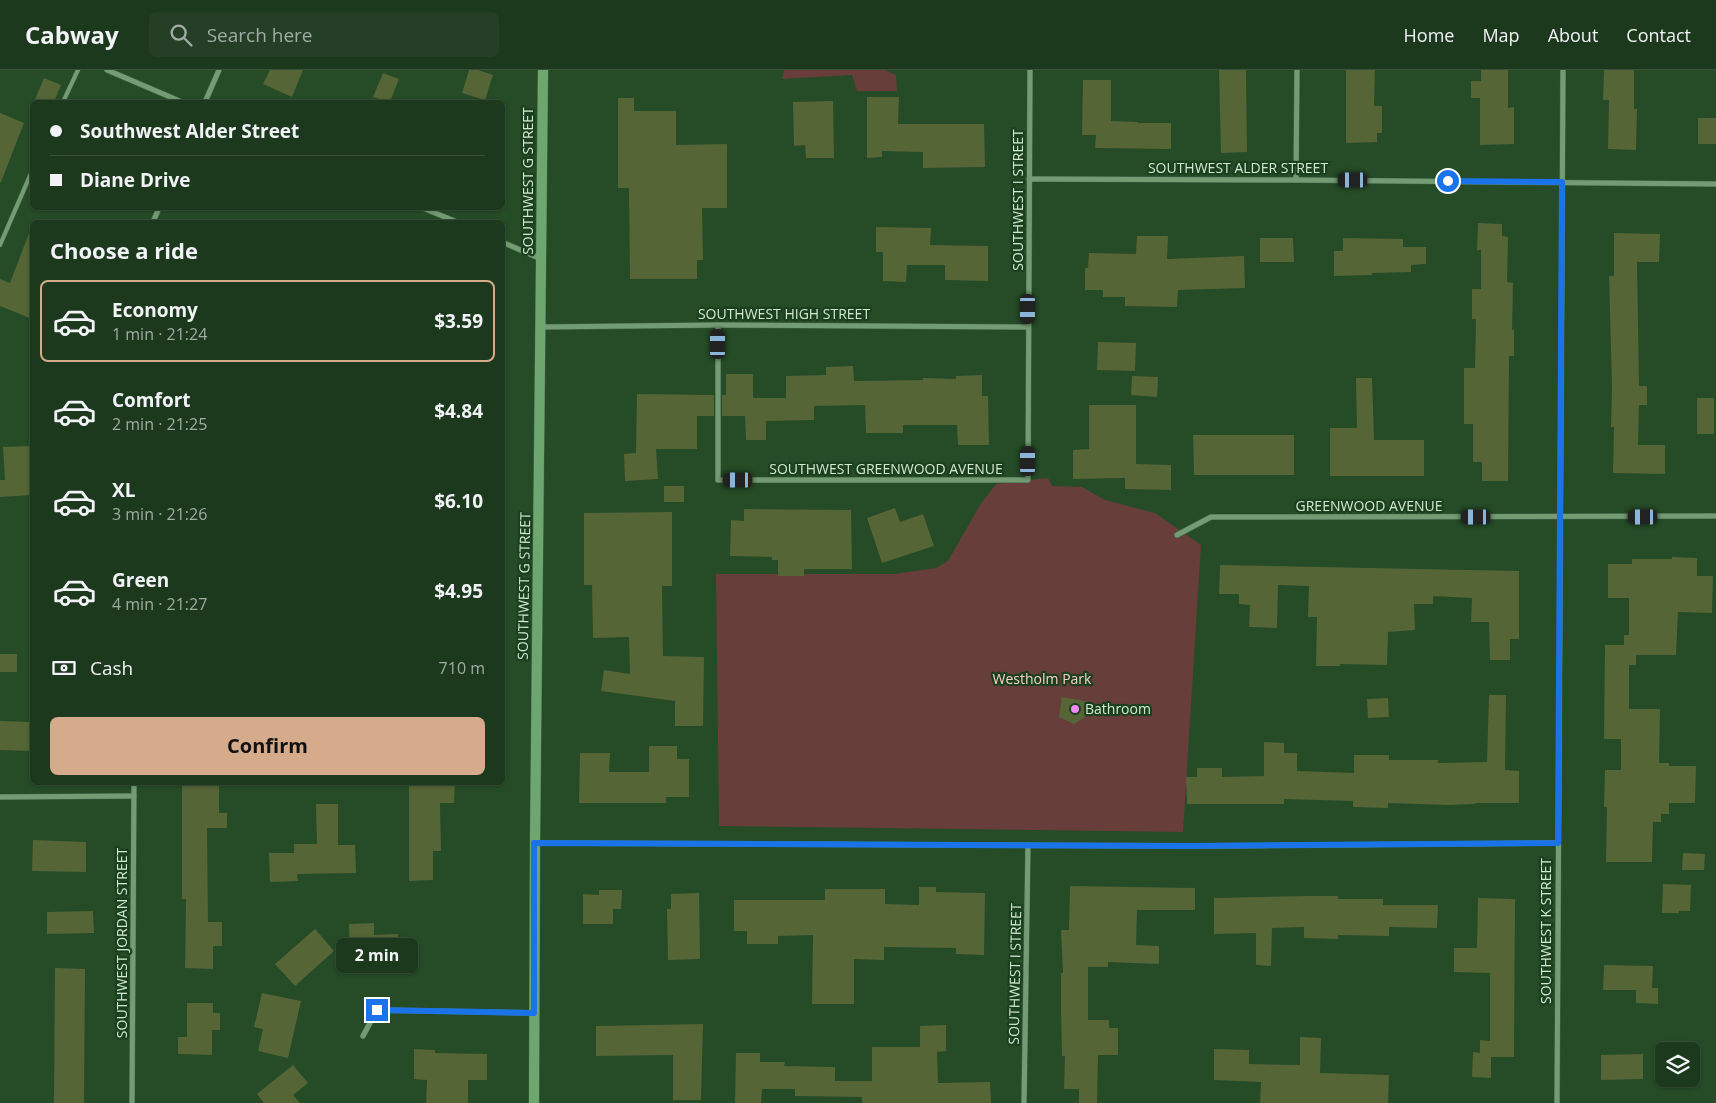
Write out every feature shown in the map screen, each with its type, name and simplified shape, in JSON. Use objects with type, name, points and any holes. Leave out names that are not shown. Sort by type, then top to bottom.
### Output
[{"type":"main road","name":"SOUTHWEST G STREET","points":[[534,1103],[534,843],[543,70]]},
{"type":"street","points":[[107,70],[177,100]]},
{"type":"street","points":[[206,100],[219,70]]},
{"type":"street","name":"SOUTHWEST I STREET","points":[[1028,480],[1030,70]]},
{"type":"street","points":[[1296,180],[1297,70]]},
{"type":"street","name":"SOUTHWEST K STREET","points":[[1557,1103],[1563,70]]},
{"type":"street","name":"SOUTHWEST ALDER STREET","points":[[1029,179],[1716,184]]},
{"type":"street","points":[[428,210],[453,220]]},
{"type":"street","points":[[440,220],[442,216]]},
{"type":"street","points":[[505,243],[541,260]]},
{"type":"street","name":"SOUTHWEST HIGH STREET","points":[[540,327],[718,325],[1028,327]]},
{"type":"street","name":"SOUTHWEST GREENWOOD AVENUE","points":[[718,325],[718,480],[1028,480]]},
{"type":"street","name":"GREENWOOD AVENUE","points":[[1177,535],[1211,516],[1716,516]]},
{"type":"street","name":"SOUTHWEST JORDAN STREET","points":[[132,1103],[134,785]]},
{"type":"street","points":[[0,797],[134,796]]},
{"type":"street","points":[[534,843],[1205,846],[1558,843]]},
{"type":"street","name":"SOUTHWEST I STREET","points":[[1024,1103],[1028,845]]},
{"type":"street","points":[[363,1036],[377,1010],[534,1013]]},
{"type":"lane","points":[[64,100],[78,70]]},
{"type":"lane","points":[[0,245],[30,176]]},
{"type":"green space","points":[[784,70],[885,70],[896,75],[897,91],[857,91],[852,75],[782,79]]},
{"type":"green space","name":"Westholm Park","points":[[1048,478],[1052,486],[1082,487],[1105,500],[1155,513],[1201,545],[1183,832],[719,826],[716,574],[894,574],[936,568],[948,561],[980,505],[996,484]]},
{"type":"building","points":[[270,70],[303,70],[292,97],[263,84]]},
{"type":"building","points":[[469,70],[478,70],[493,75],[485,100],[462,93]]},
{"type":"building","points":[[1219,70],[1246,70],[1247,152],[1221,153]]},
{"type":"building","points":[[1346,70],[1375,70],[1374,106],[1382,106],[1382,133],[1377,133],[1377,142],[1346,143]]},
{"type":"building","points":[[1481,70],[1508,70],[1508,108],[1514,107],[1514,144],[1480,145],[1480,98],[1471,98],[1471,81],[1481,81]]},
{"type":"building","points":[[1604,70],[1634,70],[1634,109],[1637,109],[1636,150],[1608,149],[1609,100],[1603,100]]},
{"type":"building","points":[[383,73],[399,79],[391,100],[373,97]]},
{"type":"building","points":[[44,78],[61,85],[55,100],[35,100]]},
{"type":"building","points":[[1083,80],[1111,80],[1111,121],[1171,123],[1171,149],[1095,148],[1096,135],[1082,135]]},
{"type":"building","points":[[867,97],[899,97],[898,124],[984,124],[985,167],[923,168],[923,152],[882,151],[882,157],[867,158]]},
{"type":"building","points":[[618,98],[634,98],[634,111],[676,111],[676,145],[727,144],[727,208],[702,208],[703,260],[697,260],[697,279],[630,279],[629,188],[618,188]]},
{"type":"building","points":[[833,101],[834,158],[806,158],[805,145],[794,146],[793,102]]},
{"type":"building","points":[[0,113],[24,123],[1,182],[0,182]]},
{"type":"building","points":[[1698,118],[1716,118],[1716,144],[1698,144]]},
{"type":"building","points":[[1478,223],[1502,224],[1502,236],[1508,237],[1507,282],[1513,283],[1512,330],[1514,330],[1514,356],[1509,356],[1508,481],[1482,481],[1482,462],[1473,462],[1473,424],[1464,424],[1464,368],[1475,368],[1476,319],[1472,319],[1472,289],[1481,289],[1481,250],[1477,250]]},
{"type":"building","points":[[876,227],[931,228],[930,245],[988,246],[988,281],[945,280],[945,265],[907,265],[906,282],[883,281],[883,252],[876,252]]},
{"type":"building","points":[[30,231],[30,318],[0,306],[0,279],[10,283]]},
{"type":"building","points":[[1614,233],[1660,234],[1659,262],[1637,262],[1639,386],[1647,386],[1647,405],[1639,405],[1638,445],[1665,445],[1665,474],[1613,473],[1614,427],[1611,427],[1612,386],[1609,276],[1614,276]]},
{"type":"building","points":[[1137,236],[1168,236],[1167,259],[1244,256],[1245,288],[1178,290],[1177,307],[1125,306],[1125,297],[1103,297],[1103,290],[1085,290],[1085,268],[1088,268],[1089,253],[1136,254]]},
{"type":"building","points":[[1260,238],[1293,238],[1294,262],[1260,262]]},
{"type":"building","points":[[1343,238],[1403,239],[1403,247],[1426,247],[1426,264],[1411,265],[1411,272],[1334,276],[1334,251],[1343,251]]},
{"type":"building","points":[[1098,342],[1136,343],[1135,371],[1097,370]]},
{"type":"building","points":[[853,366],[854,381],[923,380],[923,378],[956,379],[956,376],[982,375],[982,396],[988,396],[989,445],[958,445],[957,425],[903,425],[903,433],[866,433],[865,405],[814,406],[814,420],[766,421],[766,440],[746,440],[745,416],[722,416],[722,395],[726,395],[726,374],[753,374],[753,398],[786,398],[786,376],[826,375],[826,367]]},
{"type":"building","points":[[1132,376],[1158,377],[1157,397],[1131,395]]},
{"type":"building","points":[[1356,378],[1372,378],[1374,440],[1424,440],[1424,476],[1330,476],[1330,428],[1357,428]]},
{"type":"building","points":[[637,394],[714,395],[714,416],[697,416],[697,449],[656,449],[658,479],[625,481],[624,454],[636,453]]},
{"type":"building","points":[[1697,398],[1714,398],[1714,434],[1697,434]]},
{"type":"building","points":[[1089,405],[1136,405],[1136,464],[1171,465],[1171,490],[1125,489],[1125,478],[1073,479],[1073,450],[1089,449]]},
{"type":"building","points":[[1193,435],[1294,435],[1294,475],[1194,475]]},
{"type":"building","points":[[30,446],[30,495],[0,497],[0,480],[5,480],[3,447]]},
{"type":"building","points":[[664,486],[684,486],[684,502],[664,502]]},
{"type":"building","points":[[895,508],[900,522],[923,514],[934,546],[882,563],[867,518]]},
{"type":"building","points":[[744,509],[851,510],[852,569],[804,569],[804,576],[778,576],[778,560],[772,560],[772,557],[730,556],[731,520],[744,521]]},
{"type":"building","points":[[672,512],[672,586],[662,586],[663,656],[704,657],[703,726],[675,726],[675,701],[601,691],[604,670],[630,674],[629,637],[593,638],[592,585],[584,585],[584,513]]},
{"type":"building","points":[[1672,557],[1697,558],[1697,576],[1713,576],[1712,613],[1678,612],[1676,655],[1636,655],[1636,665],[1629,665],[1629,709],[1660,709],[1659,763],[1669,763],[1669,766],[1696,766],[1695,803],[1669,803],[1669,814],[1661,814],[1661,822],[1653,822],[1652,862],[1606,862],[1607,807],[1604,807],[1605,770],[1621,770],[1621,739],[1604,739],[1605,645],[1624,645],[1624,635],[1629,635],[1629,598],[1608,598],[1608,564],[1632,564],[1632,559],[1672,559]]},
{"type":"building","points":[[1220,565],[1519,571],[1519,639],[1510,639],[1510,660],[1490,660],[1489,622],[1471,622],[1472,598],[1433,596],[1433,604],[1414,604],[1415,630],[1388,632],[1387,665],[1340,664],[1340,666],[1316,666],[1317,617],[1308,617],[1309,586],[1278,585],[1277,628],[1249,627],[1250,605],[1239,604],[1239,594],[1219,594]]},
{"type":"building","points":[[0,654],[17,654],[17,672],[0,672]]},
{"type":"building","points":[[1489,695],[1506,695],[1505,770],[1519,771],[1519,803],[1448,805],[1388,803],[1388,808],[1353,807],[1353,801],[1284,799],[1284,804],[1187,804],[1186,777],[1197,777],[1197,768],[1222,768],[1222,777],[1264,776],[1264,742],[1284,743],[1284,753],[1297,753],[1297,771],[1354,773],[1354,755],[1389,755],[1389,760],[1438,760],[1438,763],[1487,762]]},
{"type":"building","name":"Bathroom","points":[[1062,697],[1090,702],[1088,715],[1074,724],[1059,717]]},
{"type":"building","points":[[1388,698],[1389,717],[1368,718],[1367,699]]},
{"type":"building","points":[[0,721],[30,722],[30,751],[0,750]]},
{"type":"building","points":[[649,746],[677,746],[677,759],[689,759],[689,797],[666,797],[666,803],[579,803],[580,753],[610,753],[609,772],[649,772]]},
{"type":"building","points":[[182,785],[219,785],[219,813],[227,813],[227,828],[207,828],[208,922],[222,922],[222,946],[213,946],[213,969],[185,968],[186,899],[182,899]]},
{"type":"building","points":[[409,785],[455,785],[454,803],[440,803],[441,851],[433,851],[433,880],[409,881]]},
{"type":"building","points":[[316,804],[338,804],[338,845],[355,845],[356,873],[297,874],[298,881],[270,882],[269,853],[294,853],[294,844],[317,844]]},
{"type":"building","points":[[33,840],[86,842],[86,872],[32,871]]},
{"type":"building","points":[[1683,853],[1705,854],[1704,870],[1682,870]]},
{"type":"building","points":[[1663,884],[1691,885],[1690,911],[1662,913]]},
{"type":"building","points":[[1070,886],[1195,888],[1195,910],[1137,910],[1136,945],[1159,946],[1159,964],[1108,962],[1108,967],[1088,967],[1088,1020],[1109,1020],[1109,1028],[1118,1028],[1118,1055],[1098,1055],[1097,1103],[1079,1103],[1079,1089],[1064,1089],[1065,1056],[1062,1056],[1061,973],[1063,973],[1061,930],[1069,930]]},
{"type":"building","points":[[919,887],[936,887],[936,892],[985,893],[984,955],[956,954],[956,948],[884,947],[884,960],[854,959],[854,1004],[812,1004],[813,935],[778,936],[778,944],[747,944],[747,931],[734,931],[734,900],[825,900],[825,889],[885,889],[885,904],[919,905]]},
{"type":"building","points":[[599,890],[622,890],[621,909],[613,909],[613,924],[583,924],[583,894],[599,895]]},
{"type":"building","points":[[699,893],[700,959],[668,960],[667,909],[671,909],[671,894]]},
{"type":"building","points":[[1338,896],[1338,899],[1383,899],[1383,905],[1438,905],[1437,928],[1389,927],[1389,936],[1338,935],[1338,939],[1304,938],[1304,927],[1272,928],[1271,966],[1256,965],[1256,933],[1214,934],[1214,898]]},
{"type":"building","points":[[1478,898],[1515,899],[1514,1057],[1491,1057],[1491,1078],[1472,1077],[1473,1052],[1480,1053],[1480,1040],[1490,1041],[1490,973],[1454,972],[1454,948],[1477,948]]},
{"type":"building","points":[[93,911],[94,933],[47,934],[47,912]]},
{"type":"building","points":[[374,923],[374,935],[398,934],[398,960],[350,961],[349,924]]},
{"type":"building","points":[[315,929],[334,951],[295,986],[275,964]]},
{"type":"building","points":[[1604,965],[1653,966],[1652,988],[1658,988],[1658,1004],[1636,1003],[1636,990],[1603,990]]},
{"type":"building","points":[[55,968],[85,969],[84,1103],[54,1103]]},
{"type":"building","points":[[262,993],[301,1001],[288,1058],[258,1051],[263,1029],[254,1027]]},
{"type":"building","points":[[187,1003],[213,1003],[213,1013],[220,1013],[220,1030],[212,1030],[212,1055],[178,1054],[178,1037],[187,1037]]},
{"type":"building","points":[[703,1024],[701,1100],[673,1100],[673,1055],[596,1056],[596,1026]]},
{"type":"building","points":[[946,1025],[946,1051],[937,1052],[938,1083],[990,1082],[991,1103],[862,1103],[862,1097],[795,1096],[795,1089],[762,1089],[761,1103],[735,1103],[736,1053],[760,1053],[760,1062],[785,1062],[784,1066],[835,1067],[835,1081],[872,1081],[872,1047],[920,1047],[920,1026]]},
{"type":"building","points":[[1300,1037],[1321,1038],[1320,1073],[1389,1075],[1388,1103],[1260,1103],[1261,1082],[1214,1080],[1214,1049],[1249,1050],[1249,1064],[1300,1065]]},
{"type":"building","points":[[414,1049],[435,1050],[435,1053],[487,1054],[487,1080],[468,1080],[468,1103],[426,1103],[427,1080],[414,1079]]},
{"type":"building","points":[[1643,1054],[1643,1079],[1601,1080],[1601,1055]]},
{"type":"building","points":[[293,1065],[308,1083],[293,1095],[300,1103],[264,1103],[257,1094]]},
{"type":"place","name":"Bathroom","points":[[1075,709]]},
{"type":"route","points":[[377,1010],[534,1013],[534,843],[1205,846],[1558,843],[1562,182],[1448,181]]}]
